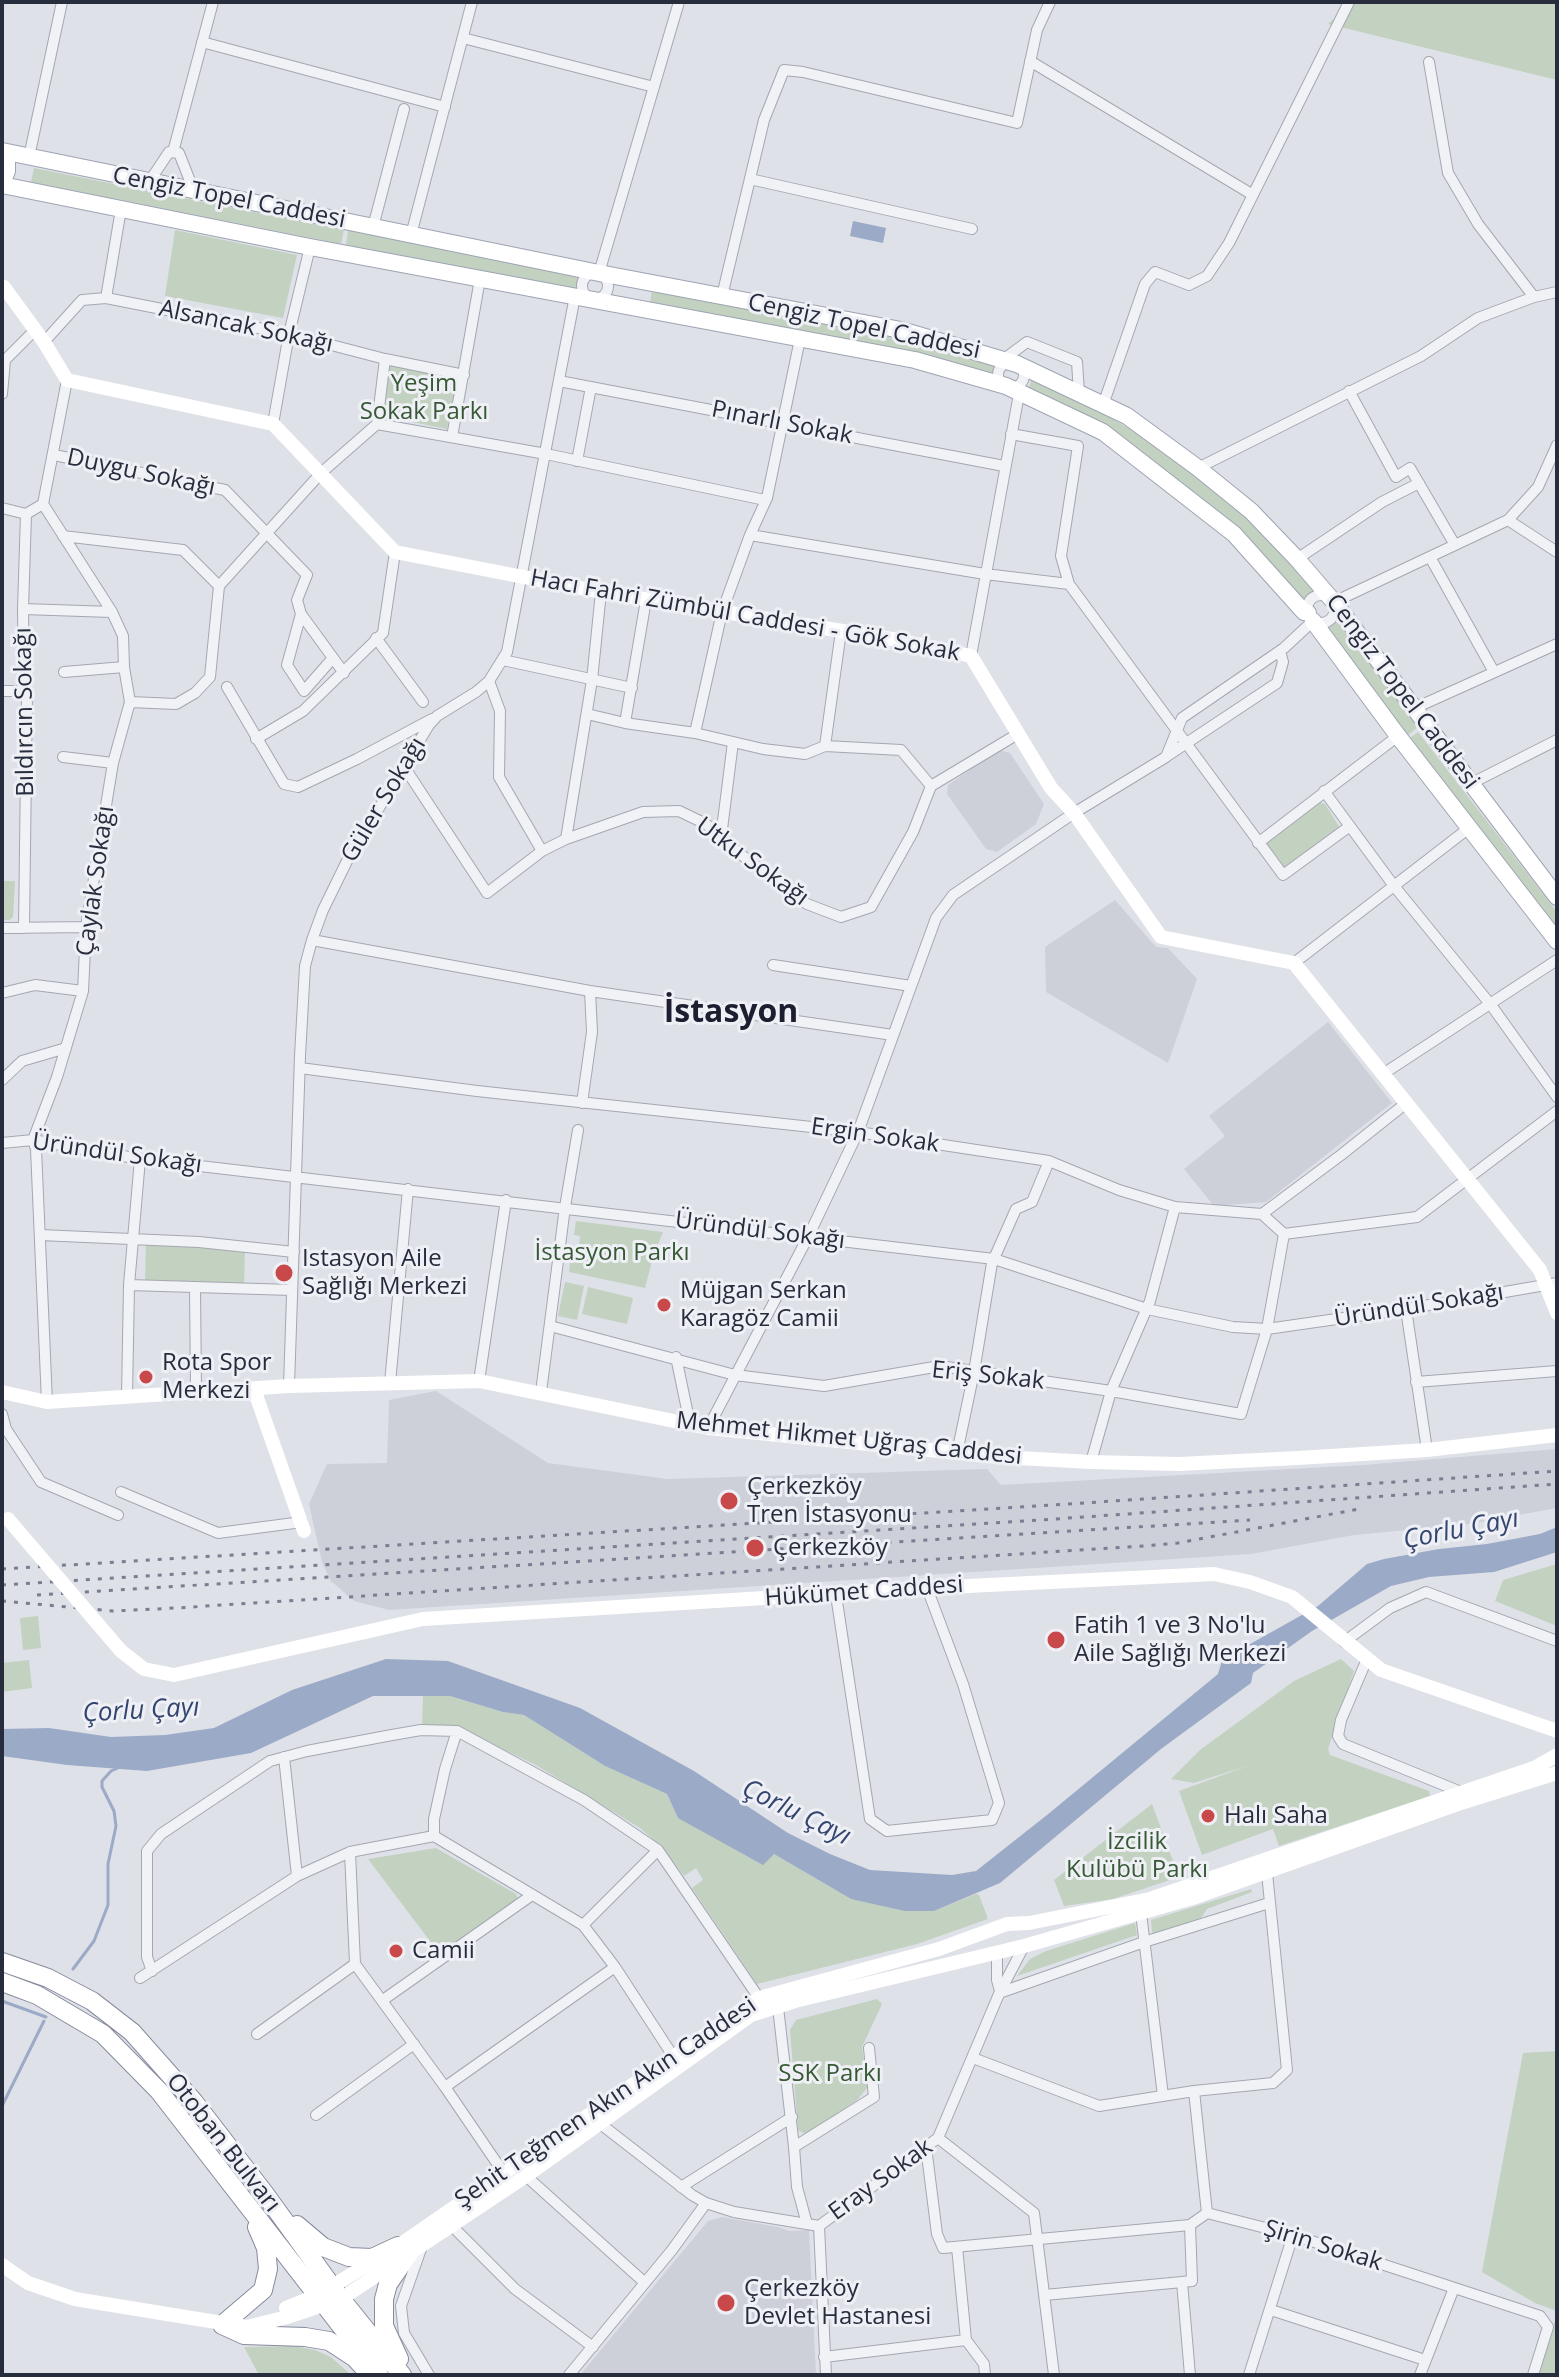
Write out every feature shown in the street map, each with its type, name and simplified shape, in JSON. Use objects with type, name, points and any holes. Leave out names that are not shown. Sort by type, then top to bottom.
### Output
[{"type":"highway","name":"Otoban Bulvarı","points":[[2,1962],[48,1978],[92,2001],[132,2032],[194,2102],[265,2194],[379,2375]]},
{"type":"highway","points":[[2,1982],[37,1995],[103,2034],[159,2091],[249,2210],[329,2296]]},
{"type":"highway","points":[[265,2194],[323,2247],[349,2257],[372,2258],[409,2249]]},
{"type":"highway","points":[[249,2210],[266,2248],[268,2269],[263,2290],[222,2325],[244,2335],[329,2341],[355,2358],[370,2375]]},
{"type":"highway","points":[[408,2375],[389,2341],[383,2313],[388,2284],[409,2249]]},
{"type":"highway","name":"Otoban Bulvarı","points":[[329,2296],[402,2375]]},
{"type":"main road","name":"Cengiz Topel Caddesi","points":[[5,152],[599,273],[901,330],[1011,361],[1127,416],[1251,511],[1297,559],[1334,602],[1557,897]]},
{"type":"main road","points":[[2,185],[7,171],[5,152]]},
{"type":"main road","name":"Cengiz Topel Caddesi","points":[[2,185],[310,247],[915,360],[1013,390],[1103,432],[1234,534],[1311,617],[1398,736],[1557,941]]},
{"type":"main road","points":[[3,287],[67,380],[273,424],[395,552]]},
{"type":"main road","name":"Hacı Fahri Zümbül Caddesi - Gök Sokak","points":[[395,552],[601,592],[841,631],[971,656],[1016,735],[1051,788],[1074,813],[1161,937],[1294,963]]},
{"type":"main road","points":[[1294,963],[1552,1285],[1557,1313]]},
{"type":"main road","name":"Mehmet Hikmet Uğraş Caddesi","points":[[2,1392],[47,1402],[289,1386],[479,1381],[708,1428],[957,1453],[1091,1462],[1179,1464],[1427,1450],[1557,1435]]},
{"type":"main road","points":[[256,1388],[303,1526]]},
{"type":"main road","name":"Hükümet Caddesi","points":[[5,1516],[121,1651],[152,1672],[184,1674],[423,1619],[1214,1574],[1250,1582],[1292,1597],[1341,1639]]},
{"type":"main road","points":[[1341,1639],[1381,1670],[1554,1733]]},
{"type":"main road","name":"Şehit Teğmen Akın Akın Caddesi","points":[[409,2249],[503,2172],[759,1998],[939,1949],[1007,1924],[1029,1923],[1150,1899],[1534,1768],[1557,1755]]},
{"type":"main road","points":[[1024,1946],[1267,1873],[1464,1802],[1557,1773]]},
{"type":"main road","points":[[997,1953],[999,1929],[1007,1924],[1023,1930],[1027,1942],[1024,1946]]},
{"type":"main road","name":"Şehit Teğmen Akın Akın Caddesi","points":[[222,2325],[329,2296],[452,2226],[751,2015],[1024,1946]]},
{"type":"main road","points":[[2,2265],[28,2283],[75,2299],[222,2325]]},
{"type":"street","points":[[29,157],[62,2]]},
{"type":"street","points":[[173,152],[213,2]]},
{"type":"street","points":[[411,235],[472,2]]},
{"type":"street","points":[[599,273],[679,2]]},
{"type":"street","points":[[722,296],[764,120],[784,70],[1017,123],[1037,30],[1050,2]]},
{"type":"street","points":[[1103,405],[1145,284],[1155,272],[1189,285],[1207,276],[1229,243],[1349,2]]},
{"type":"street","points":[[463,38],[654,87]]},
{"type":"street","points":[[202,42],[445,107]]},
{"type":"street","points":[[1030,61],[1253,195]]},
{"type":"street","points":[[1429,62],[1448,173],[1478,224],[1534,297]]},
{"type":"street","points":[[373,227],[404,109]]},
{"type":"street","points":[[149,182],[169,152],[179,153],[194,191]]},
{"type":"street","points":[[750,179],[972,229]]},
{"type":"street","points":[[2,394],[5,360],[39,337],[82,300],[106,298],[121,209]]},
{"type":"street","points":[[273,424],[289,334],[310,247]]},
{"type":"street","points":[[599,273],[606,278],[608,290],[603,297],[594,299],[583,292],[582,284],[586,276],[599,273]]},
{"type":"street","points":[[452,437],[480,279]]},
{"type":"street","points":[[1198,468],[1421,356],[1478,318],[1534,297],[1557,292]]},
{"type":"street","points":[[523,577],[575,296]]},
{"type":"street","name":"Alsancak Sokağı","points":[[106,298],[289,334],[385,359],[464,375]]},
{"type":"street","points":[[695,733],[722,612],[765,500],[800,339]]},
{"type":"street","points":[[1013,390],[999,377],[1000,369],[1027,342],[1077,362],[1079,393]]},
{"type":"street","points":[[130,702],[176,704],[195,693],[210,677],[219,586],[321,473],[377,424],[385,359]]},
{"type":"street","points":[[971,656],[1011,434],[1013,390],[1024,379],[1023,370],[1011,361]]},
{"type":"street","points":[[2,508],[26,514],[43,504],[67,380]]},
{"type":"street","name":"Pınarlı Sokak","points":[[559,381],[1004,466]]},
{"type":"street","points":[[577,461],[591,387]]},
{"type":"street","points":[[1349,391],[1396,477],[1410,468],[1455,545]]},
{"type":"street","points":[[377,424],[546,454],[765,500]]},
{"type":"street","points":[[1011,434],[1078,446],[1061,556],[1069,584],[1283,875],[1350,826]]},
{"type":"street","points":[[1334,602],[1508,520],[1538,487],[1557,445]]},
{"type":"street","name":"Duygu Sokağı","points":[[54,455],[225,490],[307,575],[297,600],[301,614],[287,665],[304,691],[332,659]]},
{"type":"street","points":[[1297,559],[1382,502],[1419,483]]},
{"type":"street","name":"Çaylak Sokağı","points":[[43,504],[112,612],[123,636],[130,702],[113,763],[86,927],[83,991],[33,1140],[36,1149],[47,1402]]},
{"type":"street","name":"Bıldırcın Sokağı","points":[[24,928],[27,691],[24,680],[23,609],[26,514]]},
{"type":"street","points":[[1508,520],[1557,552]]},
{"type":"street","points":[[750,535],[985,574],[1069,584]]},
{"type":"street","points":[[63,536],[183,550],[219,586]]},
{"type":"street","points":[[256,739],[303,711],[383,633],[395,552]]},
{"type":"street","points":[[1430,557],[1494,672]]},
{"type":"street","name":"Güler Sokağı","points":[[289,1386],[300,1056],[305,966],[312,940],[347,861],[403,765],[437,716],[489,681],[503,660],[523,577]]},
{"type":"street","points":[[566,839],[592,680],[601,592]]},
{"type":"street","points":[[1323,595],[1334,602],[1335,612],[1331,620],[1322,623],[1311,617],[1308,604],[1314,597],[1323,595]]},
{"type":"street","points":[[625,723],[646,600]]},
{"type":"street","points":[[23,609],[112,612]]},
{"type":"street","points":[[301,614],[344,673]]},
{"type":"street","points":[[1166,757],[1182,718],[1280,651],[1311,617]]},
{"type":"street","points":[[825,746],[841,631]]},
{"type":"street","points":[[376,638],[423,702]]},
{"type":"street","points":[[1415,708],[1557,644]]},
{"type":"street","points":[[708,1428],[809,1235],[858,1132],[936,918],[953,895],[1277,683],[1283,662],[1280,651]]},
{"type":"street","points":[[503,660],[632,688]]},
{"type":"street","points":[[64,672],[124,667]]},
{"type":"street","points":[[489,681],[500,711],[499,777],[542,851]]},
{"type":"street","points":[[227,687],[284,784],[298,787],[437,716]]},
{"type":"street","points":[[2,691],[27,691]]},
{"type":"street","points":[[587,714],[695,733],[763,749],[805,754],[825,746],[901,750],[931,786],[1016,735]]},
{"type":"street","points":[[1258,843],[1398,736]]},
{"type":"street","points":[[1472,783],[1557,740]]},
{"type":"street","points":[[721,837],[733,742]]},
{"type":"street","points":[[63,757],[113,763]]},
{"type":"street","name":"Utku Sokağı","points":[[403,765],[487,893],[542,851],[566,839],[643,812],[679,811],[706,824],[807,904],[841,917],[871,907],[913,832],[931,786]]},
{"type":"street","points":[[1324,791],[1394,886],[1491,1005],[1557,1097]]},
{"type":"street","points":[[1294,963],[1469,828]]},
{"type":"street","points":[[2,928],[86,927]]},
{"type":"street","points":[[312,940],[590,991],[893,1035]]},
{"type":"street","points":[[1383,1074],[1557,960]]},
{"type":"street","points":[[773,965],[911,986]]},
{"type":"street","points":[[2,993],[35,985],[83,991]]},
{"type":"street","points":[[582,1103],[592,1032],[590,991]]},
{"type":"street","points":[[2,1080],[22,1061],[66,1048]]},
{"type":"street","name":"Ergin Sokak","points":[[300,1068],[582,1103],[858,1132],[1049,1161],[1119,1190],[1175,1207],[1262,1214]]},
{"type":"street","points":[[1405,1104],[1262,1214],[1284,1234],[1417,1217],[1557,1111]]},
{"type":"street","points":[[541,1392],[578,1130]]},
{"type":"street","name":"Üründül Sokağı","points":[[2,1143],[33,1140],[140,1159],[994,1259],[1147,1309],[1233,1327],[1267,1329],[1552,1285]]},
{"type":"street","points":[[127,1396],[129,1285],[140,1159]]},
{"type":"street","points":[[957,1453],[994,1259],[1016,1209],[1032,1202],[1049,1161]]},
{"type":"street","points":[[390,1383],[408,1189]]},
{"type":"street","points":[[479,1381],[506,1200]]},
{"type":"street","points":[[1091,1462],[1111,1391],[1147,1309],[1175,1207]]},
{"type":"street","points":[[1267,1329],[1284,1234]]},
{"type":"street","points":[[40,1235],[294,1252]]},
{"type":"street","points":[[129,1285],[292,1290]]},
{"type":"street","points":[[195,1287],[196,1392]]},
{"type":"street","points":[[1406,1309],[1427,1450]]},
{"type":"street","name":"Eriş Sokak","points":[[550,1326],[735,1375],[824,1386],[940,1366],[1241,1414],[1267,1329]]},
{"type":"street","points":[[676,1357],[690,1424]]},
{"type":"street","points":[[1416,1382],[1557,1371]]},
{"type":"street","points":[[2,1414],[6,1429],[41,1482],[118,1515]]},
{"type":"street","points":[[121,1492],[218,1533],[303,1526]]},
{"type":"street","points":[[836,1595],[870,1819],[887,1831],[992,1820],[999,1803],[963,1684],[927,1588]]},
{"type":"street","points":[[1341,1639],[1390,1608],[1426,1592],[1557,1641]]},
{"type":"street","points":[[1367,1659],[1341,1720],[1338,1736],[1343,1744],[1461,1792]]},
{"type":"street","points":[[152,1971],[147,1957],[146,1923],[147,1851],[152,1842],[270,1761],[421,1730],[457,1731],[584,1800],[658,1850],[759,1998]]},
{"type":"street","points":[[434,1836],[434,1819],[442,1782],[457,1731]]},
{"type":"street","points":[[284,1757],[297,1876]]},
{"type":"street","points":[[140,1978],[297,1876],[350,1852],[434,1836],[583,1925],[615,1967],[673,2056]]},
{"type":"street","points":[[583,1925],[658,1850]]},
{"type":"street","points":[[350,1852],[355,1964],[503,2172]]},
{"type":"street","points":[[973,2058],[1099,2106],[1194,2091],[1273,2083],[1287,2070],[1267,1873]]},
{"type":"street","points":[[383,2000],[532,1895]]},
{"type":"street","points":[[997,1953],[1000,1992],[1269,1903]]},
{"type":"street","points":[[1141,1913],[1163,2096]]},
{"type":"street","name":"Eray Sokak","points":[[598,2122],[706,2203],[734,2212],[813,2225],[938,2138],[1000,1992],[1024,1946]]},
{"type":"street","points":[[257,2034],[355,1964]]},
{"type":"street","points":[[445,2087],[615,1967]]},
{"type":"street","points":[[778,2007],[797,2187],[813,2225],[826,2375]]},
{"type":"street","points":[[316,2115],[414,2044]]},
{"type":"street","points":[[794,2147],[874,2097],[869,2048]]},
{"type":"street","points":[[926,2147],[937,2234],[943,2248],[1190,2225],[1207,2213],[1194,2091]]},
{"type":"street","points":[[681,2187],[792,2117]]},
{"type":"street","points":[[938,2138],[1034,2213],[1054,2375]]},
{"type":"street","points":[[526,2176],[644,2282]]},
{"type":"street","points":[[569,2375],[672,2250],[706,2203]]},
{"type":"street","name":"Şirin Sokak","points":[[1207,2213],[1293,2235],[1544,2319],[1547,2331],[1533,2375]]},
{"type":"street","points":[[1045,2295],[1192,2281],[1190,2225]]},
{"type":"street","points":[[452,2226],[515,2289],[593,2347]]},
{"type":"street","points":[[1249,2375],[1293,2235]]},
{"type":"street","points":[[957,2247],[966,2340],[984,2364],[985,2375]]},
{"type":"street","points":[[409,2249],[401,2306],[404,2333],[429,2375]]},
{"type":"street","points":[[1182,2282],[1190,2375]]},
{"type":"street","points":[[1420,2375],[1454,2288]]},
{"type":"street","points":[[1271,2310],[1425,2360]]},
{"type":"street","points":[[824,2357],[966,2340]]},
{"type":"shaded area","points":[[999,750],[1010,753],[1044,804],[1036,824],[997,852],[986,849],[947,794],[948,785]]},
{"type":"shaded area","points":[[1115,900],[1156,947],[1168,948],[1197,979],[1168,1063],[1046,992],[1045,947]]},
{"type":"shaded area","points":[[1328,1022],[1392,1103],[1266,1202],[1214,1206],[1184,1169],[1225,1136],[1209,1116]]},
{"type":"shaded area","points":[[436,1391],[548,1463],[668,1479],[987,1469],[1001,1485],[1363,1465],[1557,1449],[1557,1508],[1469,1524],[1354,1535],[1251,1554],[389,1610],[354,1601],[331,1581],[322,1562],[309,1504],[327,1464],[387,1463],[389,1400]]},
{"type":"shaded area","name":"Çerkezköy Devlet Hastanesi","points":[[722,2217],[789,2231],[809,2230],[816,2375],[580,2375],[708,2221]]},
{"type":"green space","points":[[1354,2],[1557,2],[1557,80],[1328,24]]},
{"type":"green space","points":[[34,168],[344,230],[341,244],[31,182]]},
{"type":"green space","points":[[175,230],[297,255],[283,318],[165,296]]},
{"type":"green space","points":[[348,230],[580,274],[577,289],[346,245]]},
{"type":"green space","points":[[652,290],[934,345],[996,364],[991,376],[650,304]]},
{"type":"green space","name":"Yeşim Sokak Parkı","points":[[387,364],[457,377],[447,429],[378,415]]},
{"type":"green space","points":[[1033,376],[1056,385],[1158,446],[1258,528],[1314,591],[1303,600],[1232,524],[1145,457],[1028,389]]},
{"type":"green space","points":[[1338,617],[1418,727],[1407,736],[1325,628]]},
{"type":"green space","points":[[1418,732],[1557,912],[1557,937],[1406,741]]},
{"type":"green space","points":[[1316,802],[1325,804],[1340,828],[1290,866],[1284,867],[1265,844],[1266,840]]},
{"type":"green space","points":[[2,881],[15,881],[13,917],[9,920],[2,920]]},
{"type":"green space","name":"İstasyon Parkı","points":[[576,1221],[663,1232],[645,1288],[569,1272],[572,1246],[579,1246],[580,1236],[574,1235]]},
{"type":"green space","points":[[146,1241],[245,1251],[244,1285],[145,1283]]},
{"type":"green space","points":[[565,1282],[584,1286],[577,1320],[558,1316]]},
{"type":"green space","points":[[588,1287],[633,1298],[627,1324],[582,1314]]},
{"type":"green space","points":[[1557,1564],[1557,1626],[1495,1601],[1503,1580]]},
{"type":"green space","points":[[38,1616],[41,1648],[23,1650],[20,1618]]},
{"type":"green space","points":[[1341,1659],[1354,1671],[1328,1749],[1330,1755],[1429,1791],[1430,1796],[1279,1846],[1273,1829],[1202,1855],[1179,1791],[1250,1765],[1194,1783],[1171,1779],[1200,1750],[1294,1681]]},
{"type":"green space","points":[[29,1660],[32,1688],[2,1692],[2,1663]]},
{"type":"green space","points":[[423,1696],[450,1696],[524,1715],[605,1766],[667,1794],[678,1818],[774,1854],[851,1899],[934,1911],[976,1894],[988,1919],[917,1944],[757,1984],[692,1888],[703,1880],[696,1868],[684,1876],[663,1848],[640,1828],[534,1764],[481,1739],[422,1725]]},
{"type":"green space","name":"İzcilik Kulübü Parkı","points":[[1152,1804],[1179,1877],[1113,1899],[1064,1906],[1054,1880]]},
{"type":"green space","points":[[436,1848],[516,1894],[518,1899],[439,1953],[368,1859]]},
{"type":"green space","points":[[1251,1889],[1252,1892],[1207,1909],[1201,1918],[1154,1934],[1152,1932],[1151,1920]]},
{"type":"green space","points":[[1135,1923],[1137,1935],[1017,1976],[1030,1959],[1046,1951]]},
{"type":"green space","name":"SSK Parkı","points":[[877,1999],[882,2004],[862,2047],[868,2087],[857,2100],[807,2135],[798,2130],[790,2030],[796,2020]]},
{"type":"green space","points":[[1557,2051],[1557,2311],[1535,2303],[1482,2272],[1523,2053]]},
{"type":"green space","points":[[1555,2321],[1557,2370],[1555,2375],[1537,2375]]},
{"type":"green space","points":[[294,2346],[331,2357],[351,2375],[259,2375],[244,2347]]},
{"type":"water","points":[[853,221],[886,228],[883,243],[850,236]]},
{"type":"water","points":[[1557,1527],[1557,1552],[1494,1572],[1429,1577],[1391,1586],[1312,1631],[1253,1673],[1251,1683],[1161,1749],[1000,1883],[934,1911],[905,1911],[851,1899],[774,1854],[763,1865],[678,1818],[667,1794],[605,1766],[524,1715],[450,1696],[373,1696],[251,1753],[147,1771],[2,1756],[2,1729],[49,1728],[111,1737],[165,1735],[214,1728],[292,1690],[386,1659],[448,1661],[580,1708],[694,1771],[788,1833],[830,1854],[870,1870],[952,1875],[976,1871],[1047,1815],[1218,1674],[1223,1657],[1231,1650],[1243,1648],[1318,1606],[1367,1564],[1439,1549],[1540,1534]]},
{"type":"waterway","points":[[73,1969],[94,1941],[108,1905],[108,1864],[116,1826],[114,1811],[102,1781],[120,1767]]},
{"type":"waterway","points":[[2,2001],[46,2017]]},
{"type":"waterway","points":[[2,2106],[44,2021]]},
{"type":"railway","points":[[2,1569],[1557,1471]]},
{"type":"railway","points":[[2,1585],[1557,1484]]},
{"type":"railway","points":[[2,1601],[113,1611],[176,1608],[1143,1546],[1178,1543],[1364,1508]]},
{"type":"railway","points":[[37,1595],[1250,1520]]},
{"type":"place","name":"Istasyon Aile Sağlığı Merkezi","points":[[284,1273]]},
{"type":"place","name":"Müjgan Serkan Karagöz Camii","points":[[664,1305]]},
{"type":"place","name":"Rota Spor Merkezi","points":[[146,1377]]},
{"type":"place","name":"Çerkezköy Tren İstasyonu","points":[[729,1501]]},
{"type":"place","name":"Çerkezköy","points":[[755,1548]]},
{"type":"place","name":"Fatih 1 ve 3 No'lu Aile Sağlığı Merkezi","points":[[1056,1640]]},
{"type":"place","name":"Halı Saha","points":[[1208,1816]]},
{"type":"place","name":"Camii","points":[[396,1951]]},
{"type":"place","name":"Çerkezköy Devlet Hastanesi","points":[[726,2303]]},
{"type":"district","name":"İstasyon","points":[[731,1013]]},
{"type":"water label","name":"Çorlu Çayı","points":[[1461,1530]]},
{"type":"water label","name":"Çorlu Çayı","points":[[141,1711]]},
{"type":"water label","name":"Çorlu Çayı","points":[[796,1813]]}]
